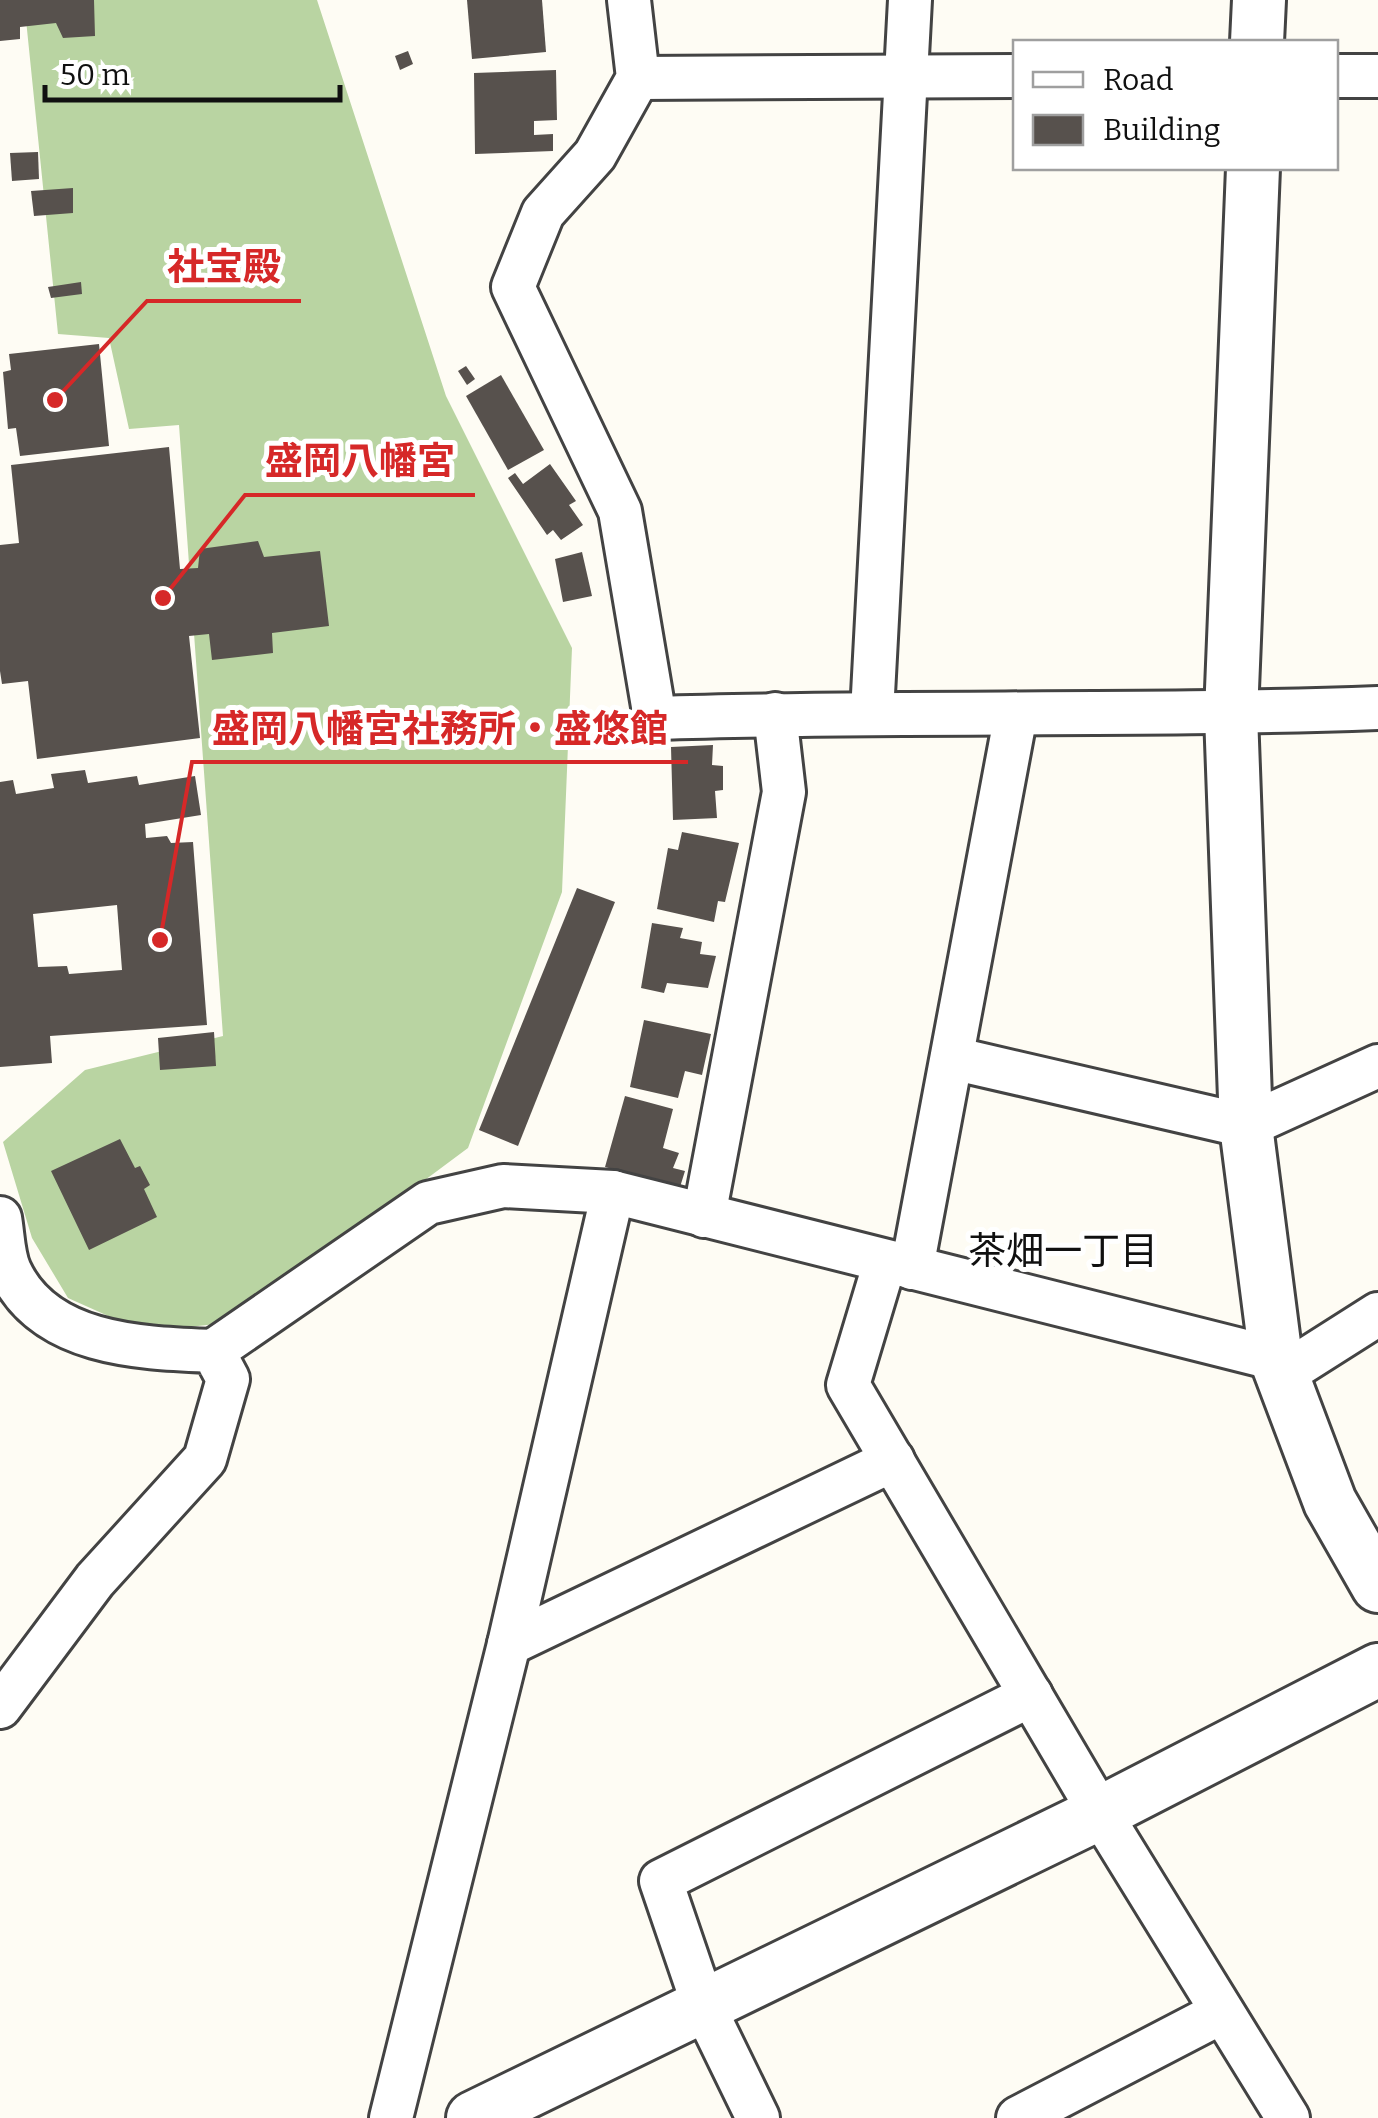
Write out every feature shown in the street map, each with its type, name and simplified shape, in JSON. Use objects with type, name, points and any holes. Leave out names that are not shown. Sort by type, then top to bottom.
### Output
[{"type":"street","points":[[629,0],[638,78],[596,155],[543,212],[512,286],[620,511],[655,718],[872,713],[1231,714],[1378,708]]},
{"type":"street","points":[[872,713],[910,0]]},
{"type":"street","points":[[1258,40],[1259,0]]},
{"type":"street","points":[[638,78],[1013,76]]},
{"type":"street","points":[[1338,76],[1378,76]]},
{"type":"street","points":[[1252,170],[1231,714],[1246,1126],[1279,1367],[1330,1502],[1378,1586]]},
{"type":"street","points":[[704,1216],[784,792],[776,714]]},
{"type":"street","points":[[1016,714],[952,1058],[899,1265],[848,1385],[1100,1812],[1288,2118]]},
{"type":"street","points":[[952,1058],[1246,1126],[1378,1066]]},
{"type":"street","points":[[0,1218],[8,1268],[25,1297],[68,1328],[138,1348],[214,1351],[428,1203],[503,1186],[612,1192],[1279,1367],[1378,1314]]},
{"type":"street","points":[[391,2118],[509,1644],[612,1192]]},
{"type":"street","points":[[0,1708],[95,1580],[205,1458],[228,1379],[214,1351]]},
{"type":"street","points":[[509,1644],[893,1460]]},
{"type":"street","points":[[474,2118],[1100,1812],[1378,1670]]},
{"type":"street","points":[[758,2118],[704,2007],[661,1881],[1031,1695]]},
{"type":"street","points":[[1018,2118],[1222,2012]]},
{"type":"green space","points":[[24,0],[317,0],[446,396],[572,648],[562,892],[468,1148],[234,1322],[144,1332],[68,1298],[32,1238],[3,1142],[85,1070],[223,1036],[179,425],[129,429],[109,338],[58,334]]},
{"type":"building","points":[[0,0],[94,0],[95,36],[63,38],[56,23],[20,27],[20,39],[0,41]]},
{"type":"building","points":[[467,0],[542,0],[546,52],[472,59]]},
{"type":"building","points":[[408,51],[413,64],[400,70],[395,56]]},
{"type":"building","points":[[556,70],[557,120],[534,121],[534,135],[553,134],[553,151],[475,154],[474,73]]},
{"type":"building","points":[[38,152],[39,179],[12,181],[10,153]]},
{"type":"building","points":[[73,188],[73,213],[34,216],[31,191]]},
{"type":"building","points":[[81,282],[82,294],[51,298],[48,287]]},
{"type":"building","points":[[99,344],[109,446],[20,456],[16,428],[8,429],[3,372],[11,370],[9,354]]},
{"type":"building","points":[[466,366],[475,379],[467,385],[458,371]]},
{"type":"building","points":[[501,375],[544,450],[508,470],[466,396]]},
{"type":"building","points":[[169,447],[180,569],[198,568],[200,549],[258,541],[264,557],[320,551],[329,626],[272,633],[273,653],[212,660],[209,634],[189,636],[200,738],[37,759],[28,681],[2,684],[0,671],[0,545],[19,543],[11,465]]},
{"type":"building","points":[[550,464],[576,501],[569,505],[583,525],[561,540],[553,530],[547,535],[508,478],[515,473],[523,484]]},
{"type":"building","points":[[582,552],[592,596],[563,602],[555,559]]},
{"type":"building","points":[[713,745],[712,765],[723,766],[723,790],[715,791],[717,818],[673,820],[671,747]]},
{"type":"building","points":[[85,770],[88,783],[137,776],[139,785],[195,776],[201,815],[145,824],[146,838],[167,836],[171,843],[193,842],[207,1025],[50,1036],[52,1063],[0,1067],[0,782],[13,780],[16,794],[54,788],[51,774]],"holes":[[[117,905],[122,970],[69,974],[67,966],[38,967],[33,914]]]},
{"type":"building","points":[[682,832],[739,843],[725,902],[718,901],[714,922],[657,909],[668,848],[678,850]]},
{"type":"building","points":[[577,888],[615,902],[518,1146],[479,1130]]},
{"type":"building","points":[[652,923],[683,928],[680,938],[702,942],[700,954],[716,956],[708,988],[667,983],[664,993],[641,988]]},
{"type":"building","points":[[644,1020],[711,1034],[702,1075],[685,1071],[678,1098],[630,1087]]},
{"type":"building","points":[[214,1032],[216,1066],[160,1070],[158,1038]]},
{"type":"building","points":[[625,1096],[673,1109],[663,1148],[679,1153],[673,1168],[685,1171],[680,1187],[605,1167]]},
{"type":"building","points":[[120,1139],[135,1168],[140,1166],[150,1185],[144,1189],[157,1217],[89,1250],[51,1171]]},
{"type":"place","name":"社宝殿","points":[[55,400]]},
{"type":"place","name":"盛岡八幡宮","points":[[163,598]]},
{"type":"place","name":"盛岡八幡宮社務所・盛悠館","points":[[160,940]]},
{"type":"district","name":"茶畑一丁目","points":[[1063,1251]]}]
